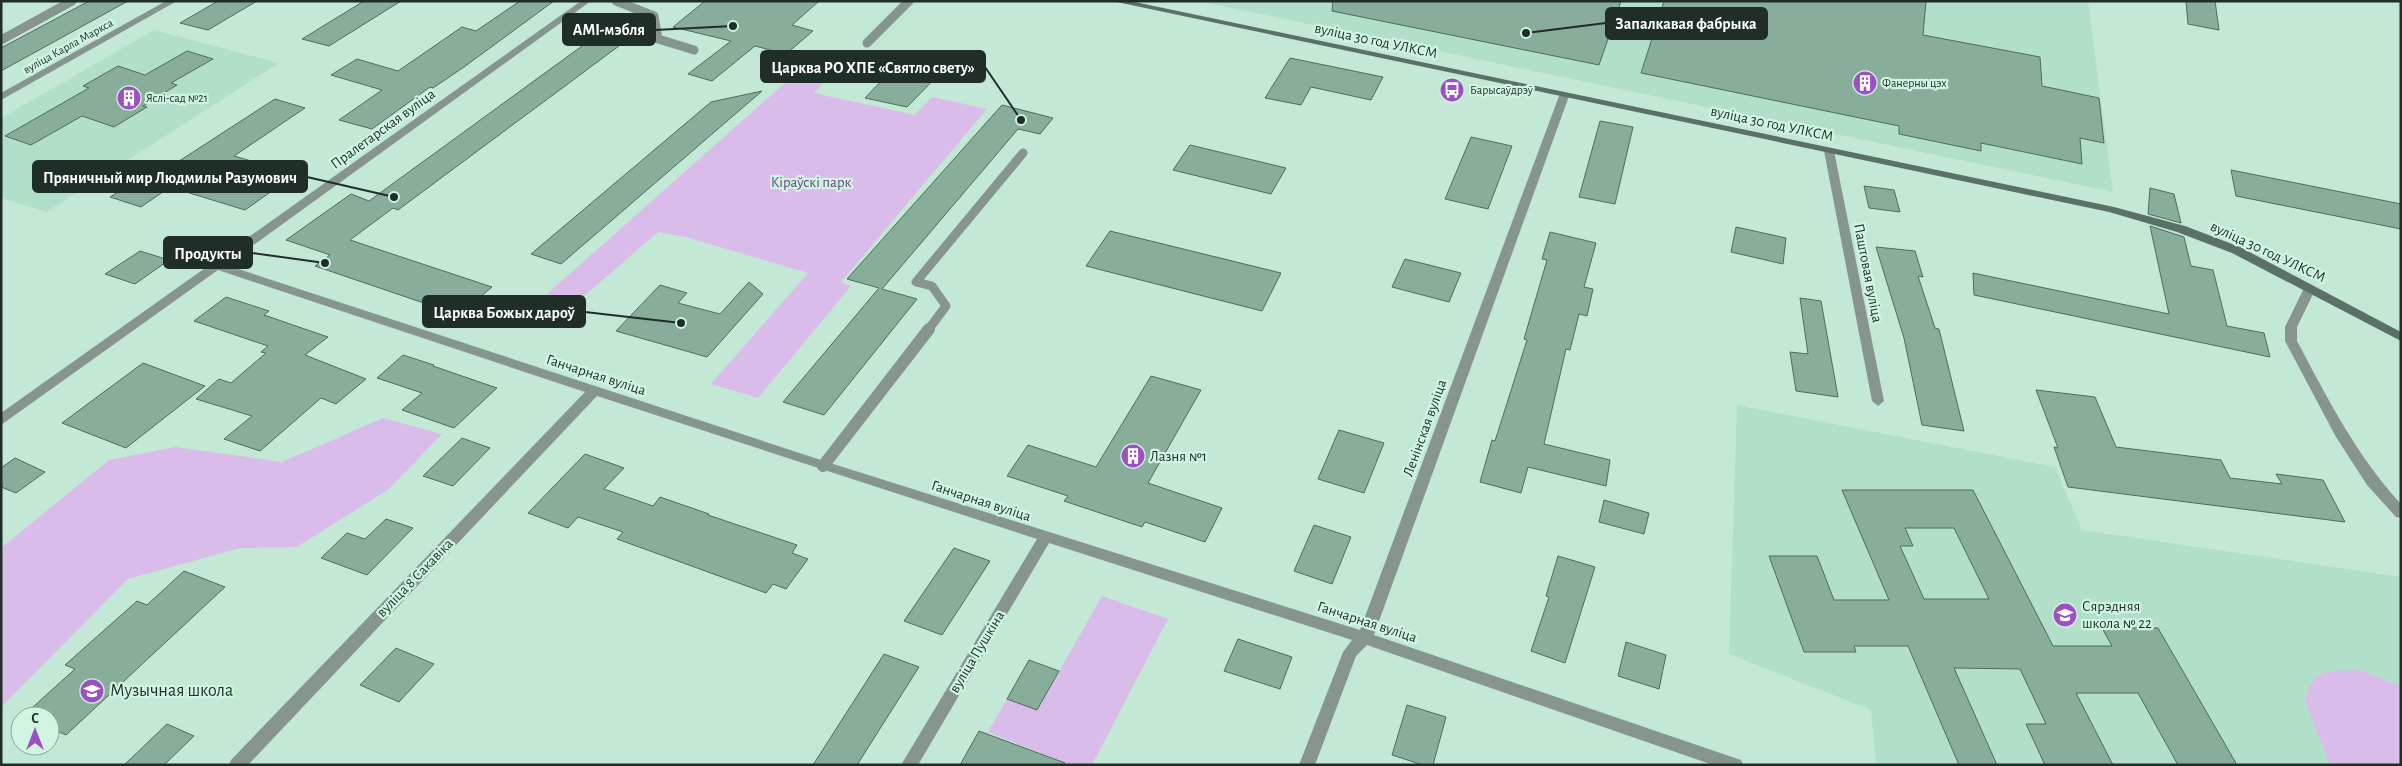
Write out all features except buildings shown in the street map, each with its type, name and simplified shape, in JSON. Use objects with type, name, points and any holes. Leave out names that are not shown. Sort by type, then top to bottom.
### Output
[{"type":"main road","name":"вуліца 30 год УЛКСМ","points":[[1116,1],[2110,209],[2181,229],[2236,250],[2401,337]]},
{"type":"street","name":"вуліца Карла Маркса","points":[[1,97],[173,1]]},
{"type":"street","name":"Пралетарская вуліца","points":[[1,420],[587,1]]},
{"type":"street","name":"Ленінская вуліца","points":[[1307,765],[1350,652],[1365,638],[1564,96]]},
{"type":"street","name":"Паштовая вуліца","points":[[1829,151],[1878,401]]},
{"type":"street","name":"Ганчарная вуліца","points":[[217,266],[1044,538],[1365,638],[1735,765]]},
{"type":"street","points":[[2310,288],[2291,327],[2290,341],[2342,434],[2372,481],[2401,513]]},
{"type":"street","name":"вуліца 8 Сакавіка","points":[[237,765],[594,391]]},
{"type":"street","name":"вуліца Пушкіна","points":[[909,765],[1044,538]]},
{"type":"lane","points":[[1,40],[72,1]]},
{"type":"lane","points":[[616,1],[654,16],[658,39],[694,50]]},
{"type":"lane","points":[[867,43],[909,1]]},
{"type":"lane","points":[[823,466],[946,306],[932,286],[916,282],[1023,153]]},
{"type":"shaded area","points":[[1198,1],[2088,1],[2113,192]]},
{"type":"shaded area","points":[[154,30],[279,63],[47,212],[1,198],[1,118]]},
{"type":"shaded area","name":"Сярэдняя школа № 22","points":[[1737,405],[2055,467],[2082,530],[2401,577],[2401,765],[1876,765],[1871,710],[1729,654]]},
{"type":"green space","name":"Кіраўскі парк","points":[[821,51],[829,77],[814,93],[915,115],[932,97],[987,109],[841,282],[851,286],[758,398],[711,384],[808,273],[686,237],[658,232],[582,298],[560,301],[547,294]]},
{"type":"green space","points":[[383,418],[442,434],[389,489],[297,547],[240,548],[128,579],[1,707],[1,548],[109,460],[175,447],[282,462]]},
{"type":"green space","points":[[1102,596],[1168,619],[1092,765],[1070,765],[988,732],[1007,699],[1037,710]]},
{"type":"green space","points":[[2360,670],[2401,687],[2401,765],[2330,765],[2305,700],[2313,681],[2319,676],[2332,671]]},
{"type":"place","name":"AMI-мэбля","points":[[733,26]]},
{"type":"place","name":"Запалкавая фабрыка","points":[[1526,33]]},
{"type":"place","name":"Фанерны цэх","points":[[1865,83]]},
{"type":"place","name":"Барысаўдрэў","points":[[1452,90]]},
{"type":"place","name":"Яслі-сад №21","points":[[129,98]]},
{"type":"place","name":"Царква РО ХПЕ «Святло свету»","points":[[1021,120]]},
{"type":"place","name":"Пряничный мир Людмилы Разумович","points":[[394,197]]},
{"type":"place","name":"Продукты","points":[[325,263]]},
{"type":"place","name":"Царква Божых дароў","points":[[681,323]]},
{"type":"place","name":"Лазня №1","points":[[1133,456]]},
{"type":"place","name":"Сярэдняя школа № 22","points":[[2065,615]]},
{"type":"place","name":"Музычная школа","points":[[92,691]]}]
